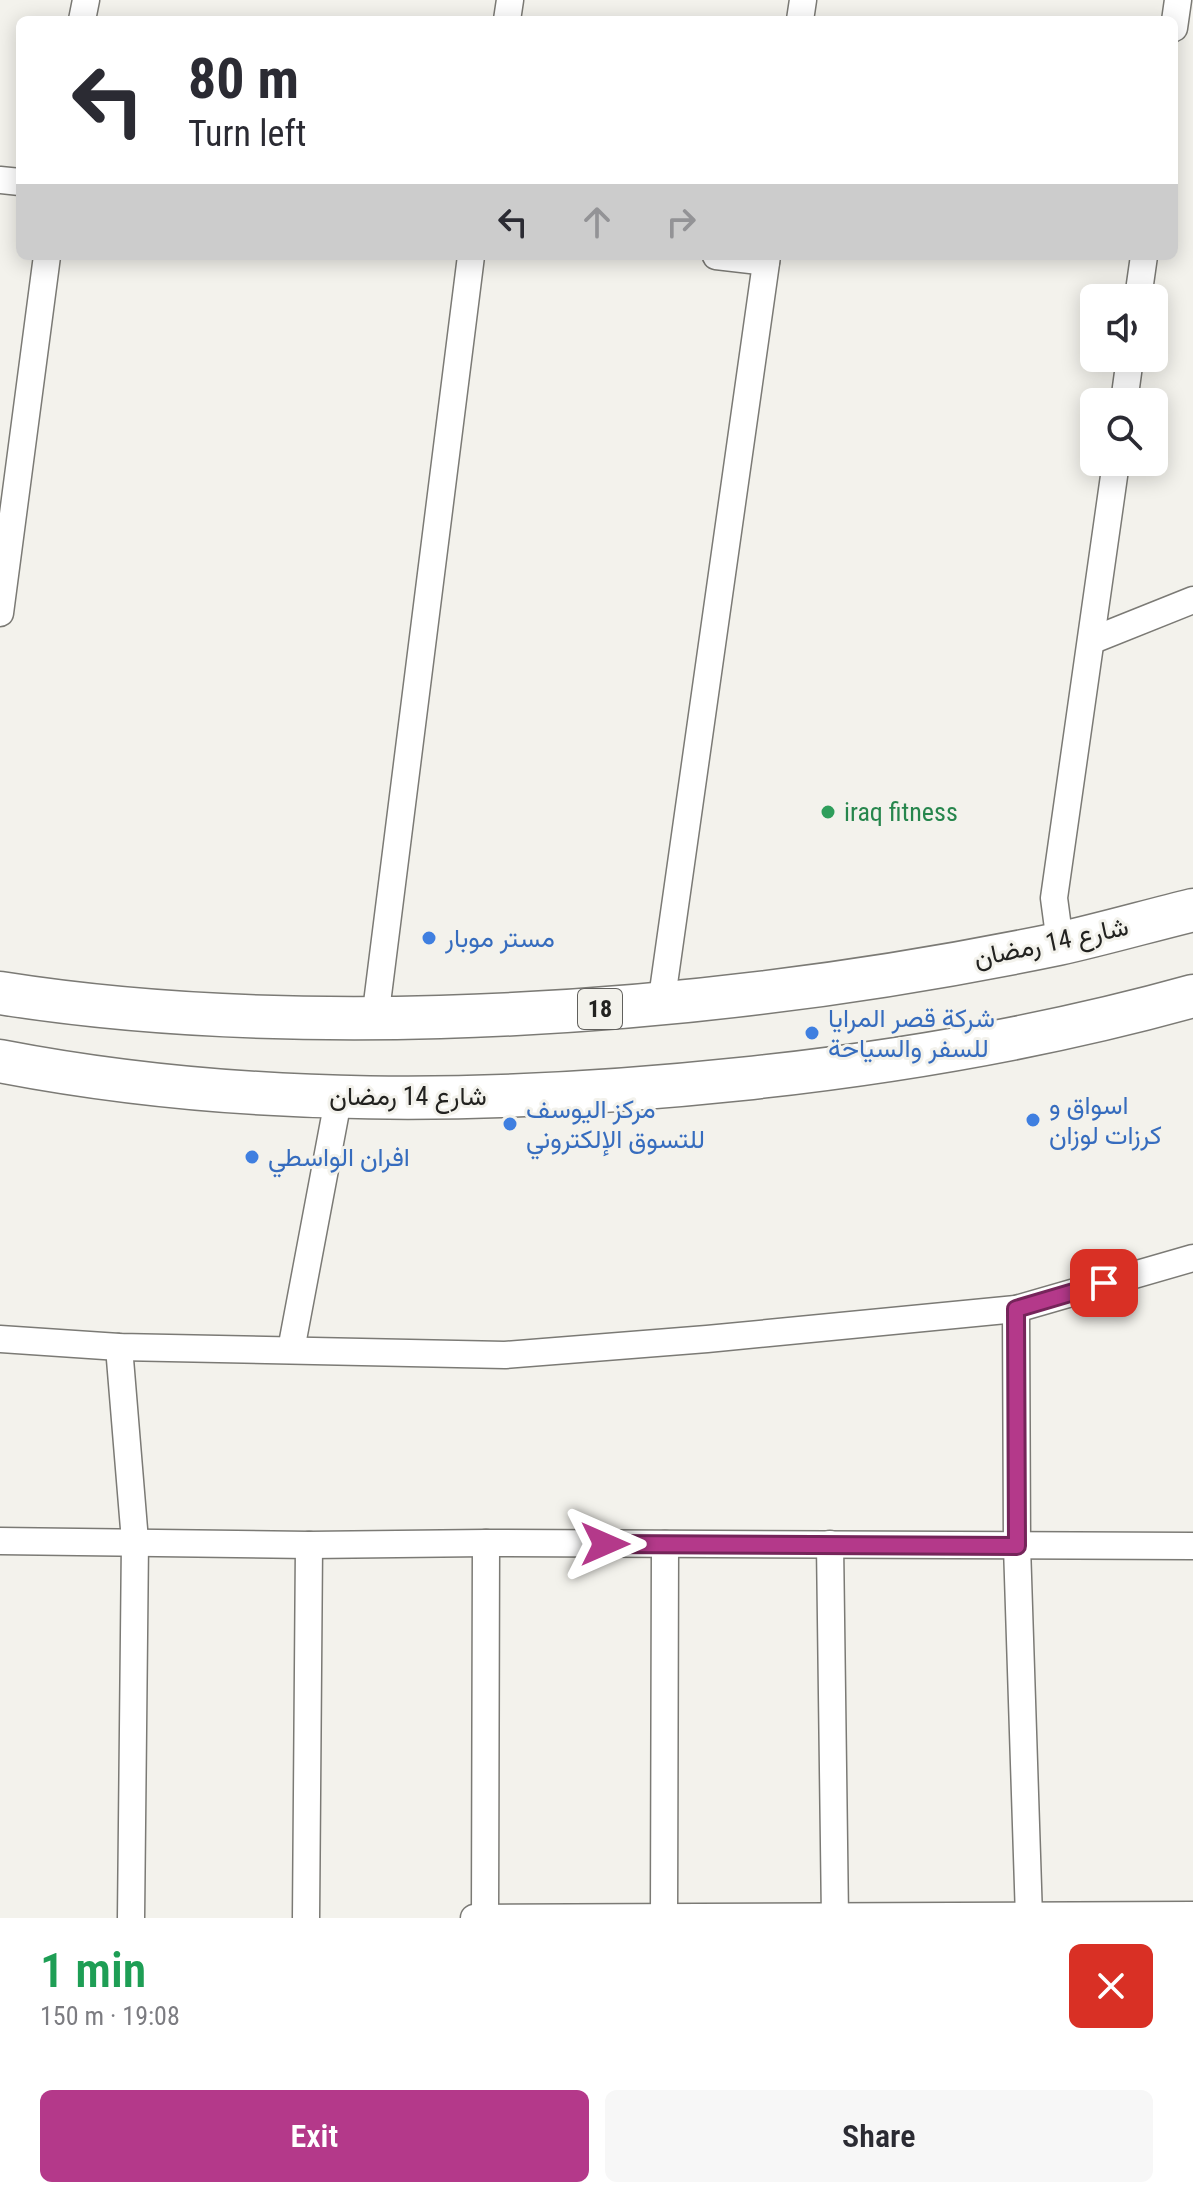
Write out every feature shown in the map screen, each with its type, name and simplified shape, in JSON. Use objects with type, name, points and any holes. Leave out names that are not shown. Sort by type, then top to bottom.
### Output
[{"type":"main road","name":"شارع 14 رمضان","points":[[0,993],[118,1008],[289,1019],[517,1015],[661,1005],[861,980],[1060,943],[1193,910]]},
{"type":"main road","name":"شارع 14 رمضان","points":[[0,1061],[165,1086],[272,1095],[489,1097],[657,1088],[824,1070],[989,1043],[1193,996]]},
{"type":"street","points":[[0,613],[4,557],[46,260]]},
{"type":"street","points":[[375,1019],[470,260]]},
{"type":"street","points":[[661,1005],[766,260]]},
{"type":"street","points":[[1140,284],[1143,260]]},
{"type":"street","points":[[1060,943],[1054,898],[1114,476]]},
{"type":"street","points":[[1093,640],[1193,600]]},
{"type":"street","points":[[291,1350],[339,1095]]},
{"type":"street","points":[[0,1339],[119,1347],[505,1355],[1016,1309],[1193,1258]]},
{"type":"street","points":[[1016,1309],[1017,1546],[1029,1917]]},
{"type":"street","points":[[119,1347],[135,1541],[131,1918]]},
{"type":"street","points":[[0,1541],[309,1545],[1193,1546]]},
{"type":"street","points":[[485,1918],[486,1543]]},
{"type":"street","points":[[664,1918],[665,1544]]},
{"type":"street","points":[[830,1544],[835,1917]]},
{"type":"street","points":[[306,1918],[309,1545]]},
{"type":"street","points":[[474,1918],[1193,1915]]},
{"type":"place","name":"iraq fitness","points":[[828,812]]},
{"type":"place","name":"مستر موبار","points":[[429,938]]},
{"type":"place","name":"شركة قصر المرايا للسفر والسياحة","points":[[812,1033]]},
{"type":"place","name":"اسواق و كرزات لوزان","points":[[1033,1120]]},
{"type":"place","name":"مركز اليوسف للتسوق الإلكتروني","points":[[510,1124]]},
{"type":"place","name":"افران الواسطي","points":[[252,1157]]},
{"type":"route","points":[[605,1544],[1017,1546],[1016,1309],[1104,1283]]}]
